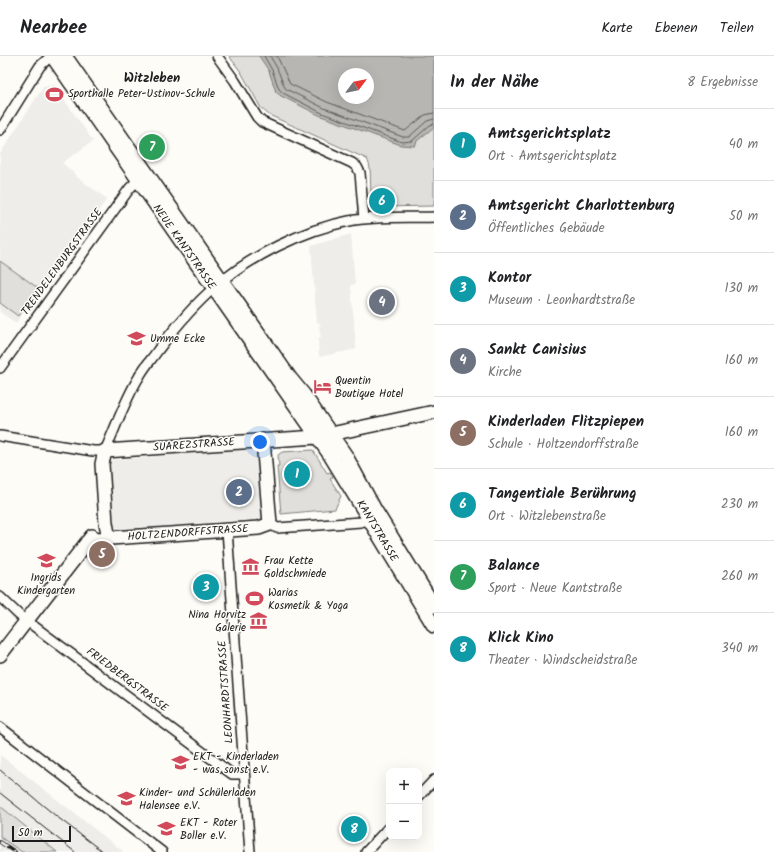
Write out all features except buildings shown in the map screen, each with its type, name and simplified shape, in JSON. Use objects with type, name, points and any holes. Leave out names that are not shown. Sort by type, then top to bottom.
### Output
[{"type":"main road","name":"NEUE KANTSTRASSE","points":[[51,56],[142,176]]},
{"type":"main road","name":"NEUE KANTSTRASSE","points":[[65,56],[142,176],[218,285],[317,437]]},
{"type":"main road","name":"NEUE KANTSTRASSE","points":[[218,285],[304,395],[332,434]]},
{"type":"main road","name":"SUAREZSTRASSE","points":[[105,451],[317,437],[434,412]]},
{"type":"main road","name":"KANTSTRASSE","points":[[332,434],[359,478],[375,510],[434,606]]},
{"type":"main road","name":"KANTSTRASSE","points":[[317,437],[338,467],[434,626]]},
{"type":"main road","points":[[263,440],[268,525]]},
{"type":"main road","points":[[105,451],[102,464],[106,523],[109,539]]},
{"type":"main road","points":[[0,655],[95,532],[106,523]]},
{"type":"main road","name":"HOLTZENDORFFSTRASSE","points":[[87,542],[96,539],[259,528],[268,525]]},
{"type":"street","points":[[0,130],[40,66],[51,56]]},
{"type":"street","points":[[217,56],[257,117],[262,122],[352,162],[357,167],[360,173],[364,219]]},
{"type":"street","name":"TRENDELENBURGSTRASSE","points":[[0,368],[130,188],[142,176]]},
{"type":"street","points":[[105,451],[122,409],[139,375],[169,335],[218,285],[252,261],[283,244],[311,232],[336,224],[364,219],[434,217]]},
{"type":"street","name":"SUAREZSTRASSE","points":[[0,436],[93,451],[105,451]]},
{"type":"street","name":"HOLTZENDORFFSTRASSE","points":[[268,525],[277,528],[361,522],[369,519]]},
{"type":"street","name":"LEONHARDTSTRASSE","points":[[227,530],[250,852]]},
{"type":"street","name":"FRIEDBERGSTRASSE","points":[[0,597],[19,615],[232,774],[244,774]]},
{"type":"street","points":[[0,727],[162,852]]},
{"type":"street","points":[[422,793],[434,780]]},
{"type":"street","points":[[366,852],[386,830]]},
{"type":"shaded area","points":[[229,56],[434,56],[434,206],[380,207],[375,203],[372,197],[370,171],[367,159],[269,115],[261,108],[241,72]]},
{"type":"shaded area","points":[[54,85],[93,141],[62,163],[77,177],[107,199],[16,323],[0,312],[0,154],[43,87]]},
{"type":"shaded area","points":[[351,234],[355,284],[351,285],[356,349],[319,357],[318,339],[321,339],[319,326],[321,325],[318,322],[317,323],[311,246]]},
{"type":"shaded area","points":[[0,261],[38,288],[18,316],[0,303]]},
{"type":"shaded area","points":[[247,444],[254,446],[257,450],[261,511],[264,511],[263,520],[249,525],[249,520],[120,529],[117,534],[113,534],[108,462],[111,460],[241,450]]},
{"type":"shaded area","points":[[313,450],[327,473],[330,472],[333,477],[330,479],[341,496],[335,509],[281,514],[277,466],[279,466],[278,455],[282,452]]},
{"type":"shaded area","points":[[0,755],[124,852],[57,852],[0,806]]},
{"type":"shaded area","points":[[0,806],[57,852],[22,852],[0,837]]},
{"type":"shaded area","points":[[0,837],[22,852],[0,852]]},
{"type":"water","points":[[259,56],[434,56],[434,127],[417,141],[415,146],[401,145],[321,116],[276,92],[269,71]]},
{"type":"tram line","points":[[0,770],[103,852]]},
{"type":"tram line","points":[[0,793],[75,852]]},
{"type":"railway","points":[[0,842],[15,852]]},
{"type":"place","name":"Sporthalle Peter-Ustinov-Schule","points":[[55,94]]},
{"type":"place","name":"Balance","points":[[152,147]]},
{"type":"place","name":"Tangentiale Berührung","points":[[382,201]]},
{"type":"place","name":"Sankt Canisius","points":[[382,302]]},
{"type":"place","name":"Umme Ecke","points":[[137,339]]},
{"type":"place","name":"Quentin Boutique Hotel","points":[[322,387]]},
{"type":"place","name":"Amtsgerichtsplatz","points":[[297,474]]},
{"type":"place","name":"Amtsgericht Charlottenburg","points":[[239,492]]},
{"type":"place","name":"Kinderladen Flitzpiepen","points":[[102,554]]},
{"type":"place","name":"Ingrids Kindergarten","points":[[46,560]]},
{"type":"place","name":"Frau Kette Goldschmiede","points":[[251,567]]},
{"type":"place","name":"Kontor","points":[[206,587]]},
{"type":"place","name":"Warias Kosmetik & Yoga","points":[[255,599]]},
{"type":"place","name":"Nina Horvitz Galerie","points":[[259,621]]},
{"type":"place","name":"EKT - Kinderladen - was sonst e.V.","points":[[180,763]]},
{"type":"place","name":"Kinder- und Schülerladen Halensee e.V.","points":[[126,799]]},
{"type":"place","name":"EKT - Roter Boller e.V.","points":[[167,829]]},
{"type":"place","name":"Klick Kino","points":[[354,829]]},
{"type":"district","name":"Witzleben","points":[[152,78]]}]
